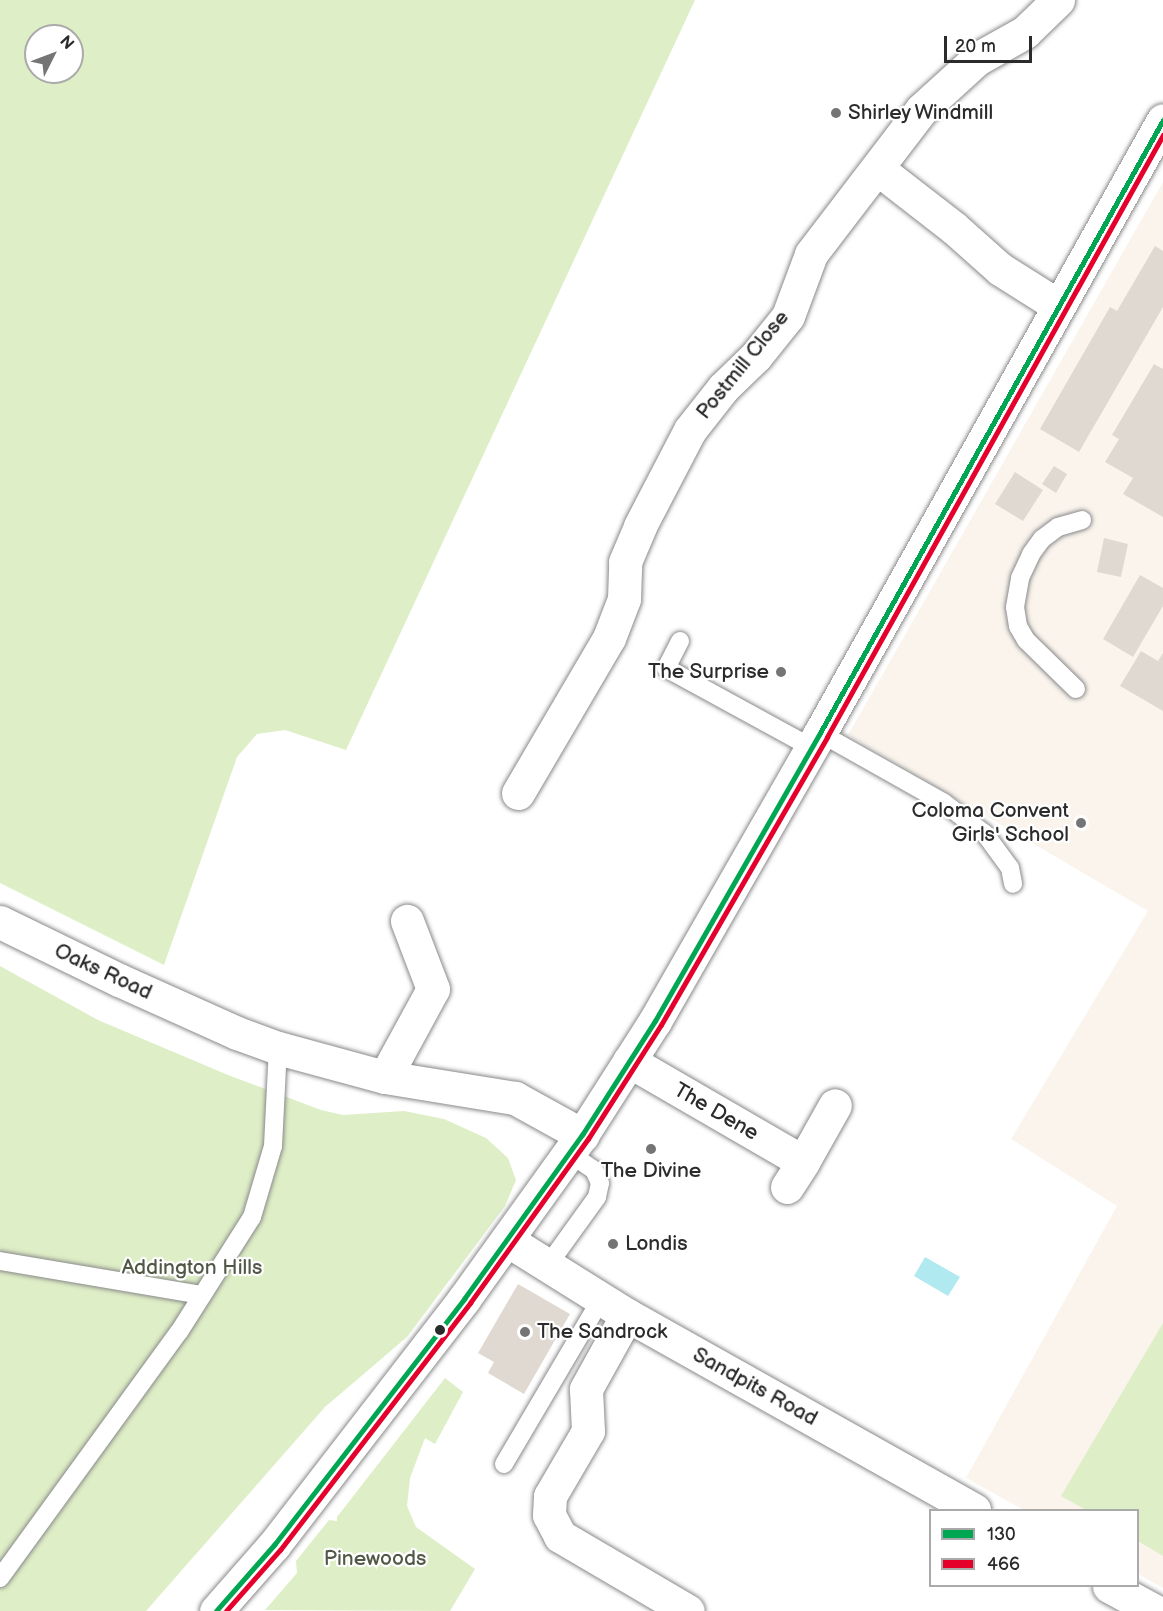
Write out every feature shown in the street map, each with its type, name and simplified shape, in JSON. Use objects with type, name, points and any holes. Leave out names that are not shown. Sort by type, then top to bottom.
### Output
[{"type":"street","name":"Postmill Close","points":[[518,793],[609,638],[624,600],[625,562],[640,526],[690,430],[723,388],[756,356],[788,316],[811,254],[921,110],[977,59],[1025,32],[1058,0]]},
{"type":"street","points":[[216,1611],[274,1545],[507,1240],[575,1144],[629,1062],[816,740],[1163,120]]},
{"type":"street","points":[[878,169],[954,228],[1000,269],[1057,306]]},
{"type":"street","points":[[385,1077],[433,989],[407,921]]},
{"type":"street","name":"Oaks Road","points":[[0,922],[119,980],[237,1033],[278,1048],[385,1077],[516,1098],[575,1144]]},
{"type":"street","name":"The Dene","points":[[629,1062],[795,1174],[835,1105]]},
{"type":"street","name":"Sandpits Road","points":[[507,1240],[614,1307],[972,1509]]},
{"type":"street","points":[[614,1307],[586,1389],[588,1431],[550,1496],[549,1515],[560,1536],[688,1611]]},
{"type":"street","points":[[1111,1587],[1155,1611]]},
{"type":"lane","points":[[1076,688],[1026,640],[1018,626],[1015,607],[1020,578],[1031,554],[1042,539],[1058,527],[1082,520]]},
{"type":"lane","points":[[680,641],[666,668],[944,803],[985,834],[1010,868],[1012,884]]},
{"type":"lane","points":[[0,1578],[127,1405],[252,1217],[273,1146],[278,1048]]},
{"type":"lane","points":[[548,1265],[597,1197],[600,1184],[594,1170],[575,1144]]},
{"type":"lane","points":[[0,1261],[202,1295]]},
{"type":"lane","points":[[504,1464],[614,1307]]},
{"type":"shaded area","name":"Coloma Convent Girls' School","points":[[1163,182],[1163,1588],[1139,1575],[1139,1509],[1022,1509],[966,1478],[1117,1206],[1011,1139],[1148,911],[848,735]]},
{"type":"green space","points":[[0,0],[695,0],[346,750],[285,730],[257,734],[237,757],[164,965],[0,883]]},
{"type":"green space","name":"Addington Hills","points":[[0,966],[98,1020],[228,1075],[321,1110],[343,1115],[404,1111],[444,1119],[486,1138],[508,1158],[516,1180],[505,1206],[407,1337],[325,1407],[146,1611],[0,1611]]},
{"type":"green space","points":[[1163,1323],[1163,1556],[1139,1542],[1139,1509],[1084,1509],[1061,1496]]},
{"type":"green space","name":"Pinewoods","points":[[445,1378],[463,1392],[435,1444],[425,1438],[410,1478],[407,1506],[416,1527],[475,1569],[450,1611],[265,1610],[297,1573],[296,1561],[329,1520],[337,1521],[337,1517]]},
{"type":"water","points":[[925,1257],[960,1277],[948,1296],[914,1276]]},
{"type":"building","points":[[1155,246],[1163,251],[1163,307],[1079,452],[1040,429],[1110,307],[1117,311]]},
{"type":"building","points":[[1154,364],[1163,369],[1163,517],[1123,494],[1133,478],[1105,462],[1119,439],[1112,435]]},
{"type":"building","points":[[1054,466],[1067,474],[1056,493],[1042,484]]},
{"type":"building","points":[[1015,472],[1043,490],[1023,521],[995,504]]},
{"type":"building","points":[[1104,538],[1128,544],[1121,577],[1097,572]]},
{"type":"building","points":[[1140,575],[1163,588],[1163,606],[1133,657],[1103,639]]},
{"type":"building","points":[[1141,651],[1158,661],[1163,653],[1163,711],[1120,686]]},
{"type":"building","name":"The Sandrock","points":[[518,1284],[570,1314],[524,1394],[488,1373],[494,1362],[478,1353]]},
{"type":"transit line","name":"130","points":[[216,1611],[274,1545],[464,1299],[582,1135],[655,1021],[820,733],[1163,120]]},
{"type":"transit line","name":"466","points":[[226,1611],[280,1550],[470,1303],[588,1139],[661,1025],[827,737],[1163,135]]},
{"type":"place","name":"Shirley Windmill","points":[[836,113]]},
{"type":"place","name":"The Surprise","points":[[781,672]]},
{"type":"place","name":"Coloma Convent Girls' School","points":[[1081,823]]},
{"type":"place","name":"The Divine","points":[[651,1149]]},
{"type":"place","name":"Londis","points":[[613,1244]]},
{"type":"place","name":"The Sandrock","points":[[525,1332]]}]
